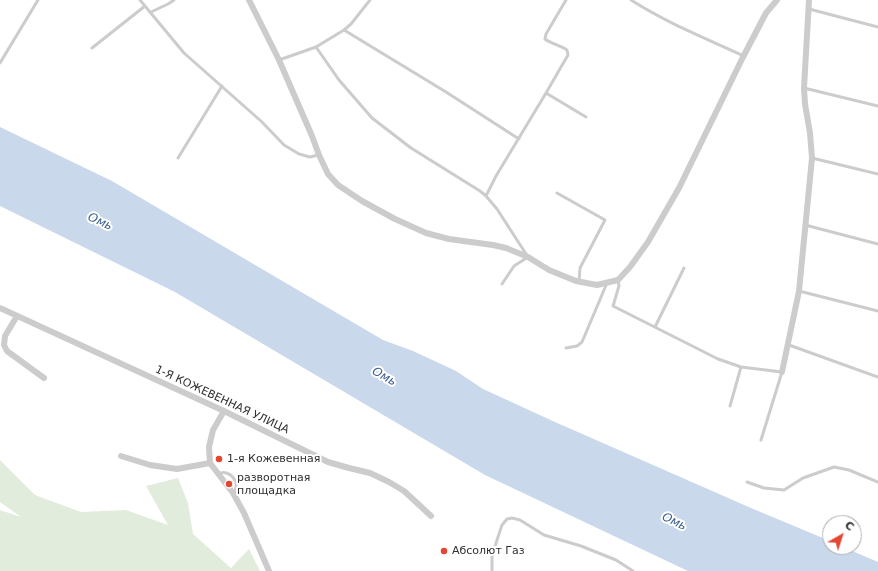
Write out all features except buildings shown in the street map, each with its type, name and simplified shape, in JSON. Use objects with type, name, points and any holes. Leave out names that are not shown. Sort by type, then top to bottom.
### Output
[{"type":"street","points":[[249,0],[279,60],[328,174],[338,185],[395,219],[426,233],[450,239],[506,248],[528,257],[549,270],[579,282],[598,285],[618,280],[630,267],[648,242],[679,188],[766,13],[778,0]]},
{"type":"street","points":[[782,372],[789,345],[799,291],[812,158],[804,88],[809,0]]},
{"type":"street","name":"1-Я КОЖЕВЕННАЯ УЛИЦА","points":[[0,308],[224,411],[328,462],[370,473],[389,482],[412,498],[431,516]]},
{"type":"street","points":[[17,316],[5,336],[4,344],[7,351],[44,378]]},
{"type":"street","points":[[224,411],[212,430],[209,447],[210,464],[233,493],[244,513],[269,571]]},
{"type":"street","points":[[121,456],[150,465],[177,469],[210,464]]},
{"type":"lane","points":[[0,62],[38,0]]},
{"type":"lane","points":[[140,0],[184,53],[262,122],[284,145],[299,154],[310,157],[319,155]]},
{"type":"lane","points":[[151,12],[174,0]]},
{"type":"lane","points":[[279,60],[316,47],[344,30],[351,24],[370,0]]},
{"type":"lane","points":[[486,196],[496,176],[568,55],[567,50],[561,46],[549,42],[545,38],[566,0]]},
{"type":"lane","points":[[631,0],[670,23],[744,56]]},
{"type":"lane","points":[[92,48],[145,6]]},
{"type":"lane","points":[[809,9],[878,27]]},
{"type":"lane","points":[[344,30],[446,92],[519,139]]},
{"type":"lane","points":[[316,47],[339,80],[372,118],[412,148],[486,196],[528,257],[514,266],[502,284]]},
{"type":"lane","points":[[178,158],[222,86]]},
{"type":"lane","points":[[804,88],[878,106]]},
{"type":"lane","points":[[546,93],[586,117]]},
{"type":"lane","points":[[812,158],[878,174]]},
{"type":"lane","points":[[557,193],[605,220],[580,268],[579,282]]},
{"type":"lane","points":[[805,225],[878,244]]},
{"type":"lane","points":[[655,327],[684,268]]},
{"type":"lane","points":[[618,280],[620,286],[613,306],[718,359],[741,366],[782,372],[761,440]]},
{"type":"lane","points":[[566,348],[577,346],[582,342],[608,283]]},
{"type":"lane","points":[[799,291],[878,311]]},
{"type":"lane","points":[[789,345],[878,377]]},
{"type":"lane","points":[[730,406],[741,366]]},
{"type":"lane","points":[[747,482],[764,488],[784,490],[803,478],[834,467],[849,470],[878,482]]},
{"type":"lane","points":[[218,474],[221,472],[225,473],[230,475],[236,481],[236,490],[233,493]]},
{"type":"lane","points":[[492,571],[492,557],[496,540],[502,525],[507,519],[512,518],[520,520],[544,534],[581,546],[616,560],[633,571]]},
{"type":"green space","points":[[0,460],[35,495],[81,512],[126,510],[168,525],[146,486],[178,478],[188,503],[193,534],[231,568],[249,549],[260,571],[0,571],[0,510],[21,517],[0,502]]},
{"type":"water","name":"Омь","points":[[0,127],[112,181],[383,340],[413,351],[456,371],[483,389],[555,422],[822,538],[822,555],[862,555],[878,562],[878,571],[688,571],[485,475],[175,292],[0,206]]},
{"type":"place","name":"1-я Кожевенная","points":[[219,459]]},
{"type":"place","name":"разворотная площадка","points":[[229,484]]},
{"type":"place","name":"Абсолют Газ","points":[[444,551]]}]
